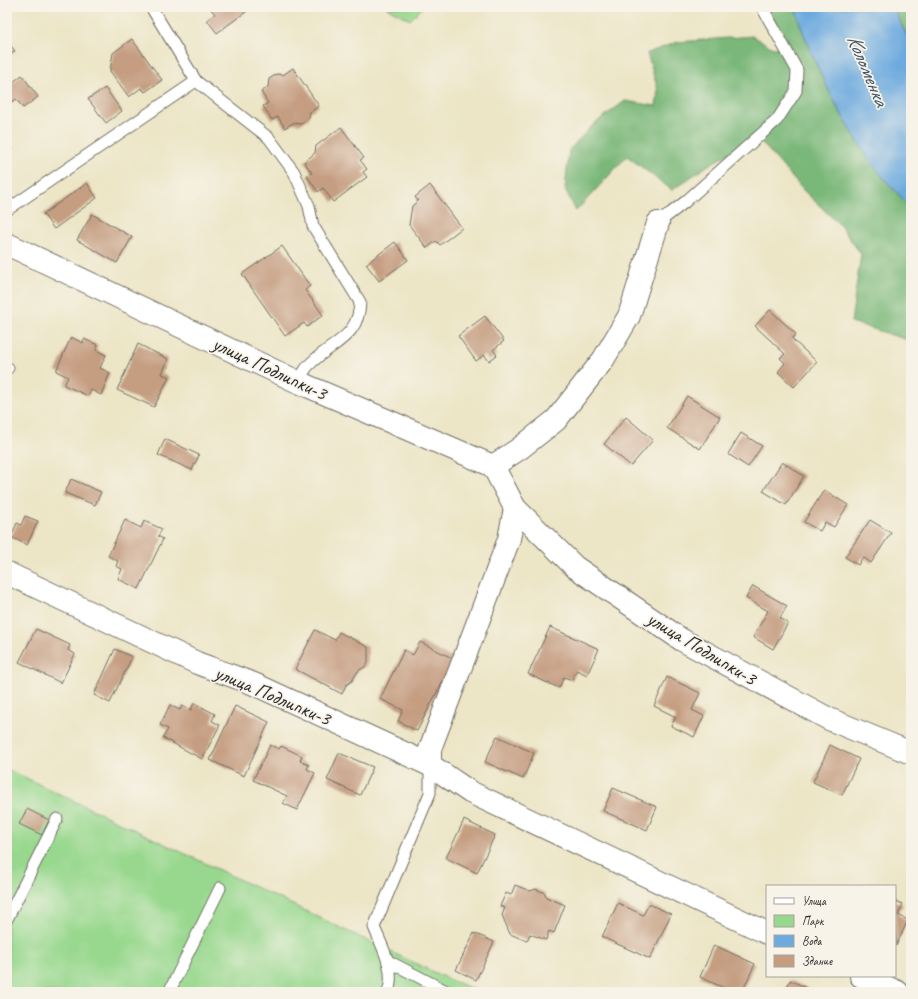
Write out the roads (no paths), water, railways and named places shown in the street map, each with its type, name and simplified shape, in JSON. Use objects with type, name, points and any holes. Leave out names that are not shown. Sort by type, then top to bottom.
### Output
[{"type":"street","points":[[493,466],[519,449],[556,420],[603,360],[629,316],[658,223]]},
{"type":"street","name":"улица Подлипки-3","points":[[7,244],[298,382],[493,466],[515,508],[575,567],[682,640],[829,719],[911,753]]},
{"type":"street","points":[[430,765],[430,749],[509,539],[515,508]]},
{"type":"street","name":"улица Подлипки-3","points":[[7,573],[197,663],[254,684],[430,765],[470,792],[766,933]]},
{"type":"street","points":[[862,977],[898,992]]},
{"type":"lane","points":[[151,7],[196,81],[269,138],[294,172],[309,206],[313,226],[360,302],[360,314],[353,329],[309,365],[298,382]]},
{"type":"lane","points":[[658,223],[685,202],[777,120],[796,91],[797,70],[762,7]]},
{"type":"lane","points":[[7,210],[196,81]]},
{"type":"lane","points":[[388,992],[391,984],[388,961],[374,926],[430,793],[430,765]]},
{"type":"lane","points":[[7,918],[57,820]]},
{"type":"lane","points":[[169,992],[220,888]]},
{"type":"lane","points":[[388,961],[448,992]]},
{"type":"water","name":"Коломенка","points":[[795,7],[893,7],[911,45],[911,208],[877,171],[850,129],[818,68]]}]
